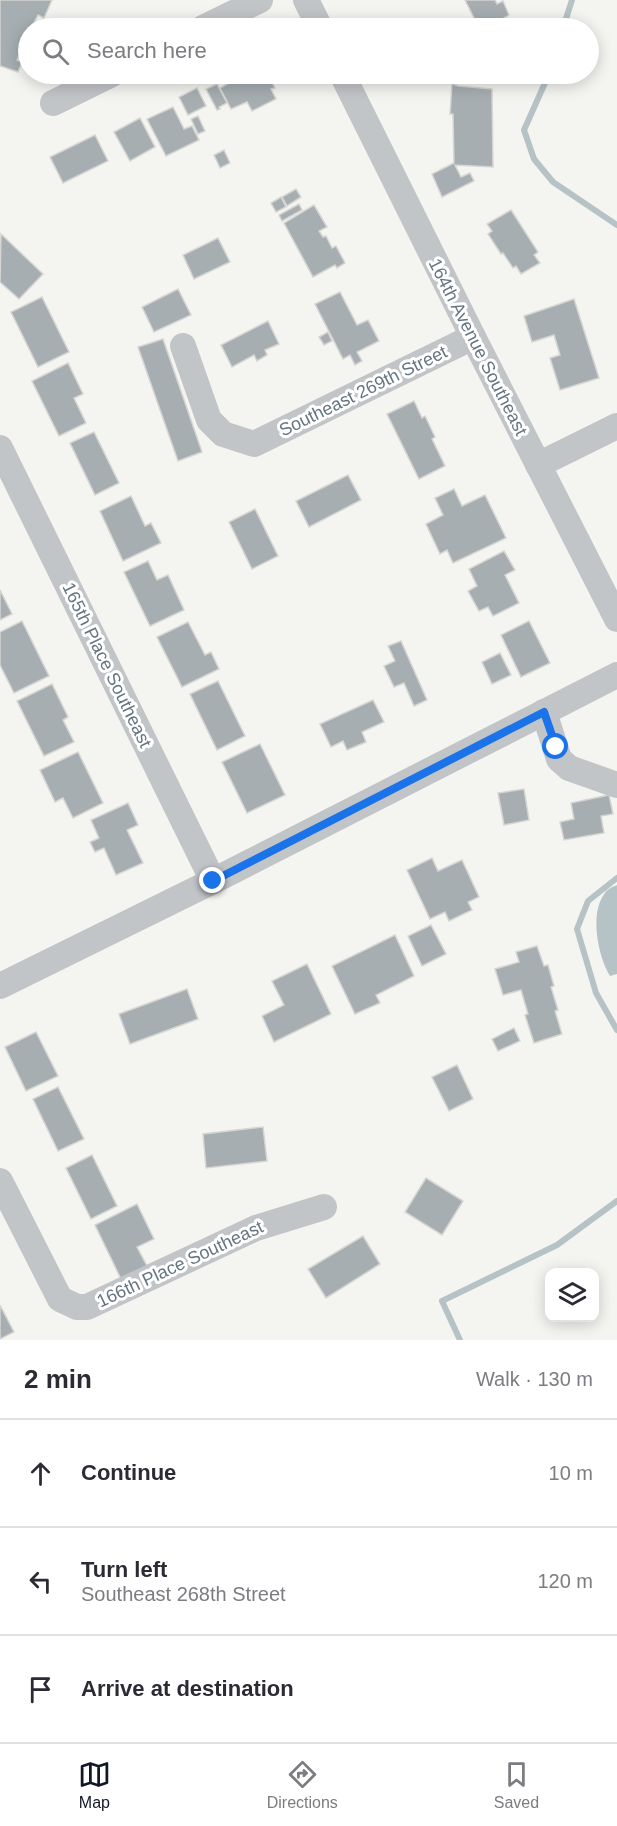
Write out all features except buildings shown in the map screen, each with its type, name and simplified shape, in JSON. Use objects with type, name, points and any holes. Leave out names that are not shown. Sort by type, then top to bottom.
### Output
[{"type":"street","points":[[223,18],[260,0]]},
{"type":"street","points":[[306,0],[315,18]]},
{"type":"street","points":[[53,103],[92,84]]},
{"type":"street","name":"164th Avenue Southeast","points":[[347,84],[617,619]]},
{"type":"street","name":"Southeast 269th Street","points":[[183,346],[209,420],[223,434],[254,444],[473,337]]},
{"type":"street","points":[[538,465],[617,426]]},
{"type":"street","name":"165th Place Southeast","points":[[0,448],[213,881]]},
{"type":"street","points":[[0,986],[213,881],[617,675]]},
{"type":"street","points":[[544,712],[559,759],[569,768],[617,785]]},
{"type":"street","name":"166th Place Southeast","points":[[0,1181],[60,1299],[77,1307],[87,1307],[256,1228],[324,1207]]},
{"type":"shaded area","points":[[617,885],[617,974],[610,976],[599,946],[596,923],[600,901],[607,890]]},
{"type":"waterway","points":[[566,18],[572,0]]},
{"type":"waterway","points":[[545,84],[524,130],[534,159],[553,182],[617,225]]},
{"type":"waterway","points":[[617,878],[588,901],[577,929],[596,993],[617,1030]]},
{"type":"waterway","points":[[460,1340],[442,1301],[557,1245],[617,1201]]},
{"type":"route","points":[[213,881],[544,712],[556,747]]}]
